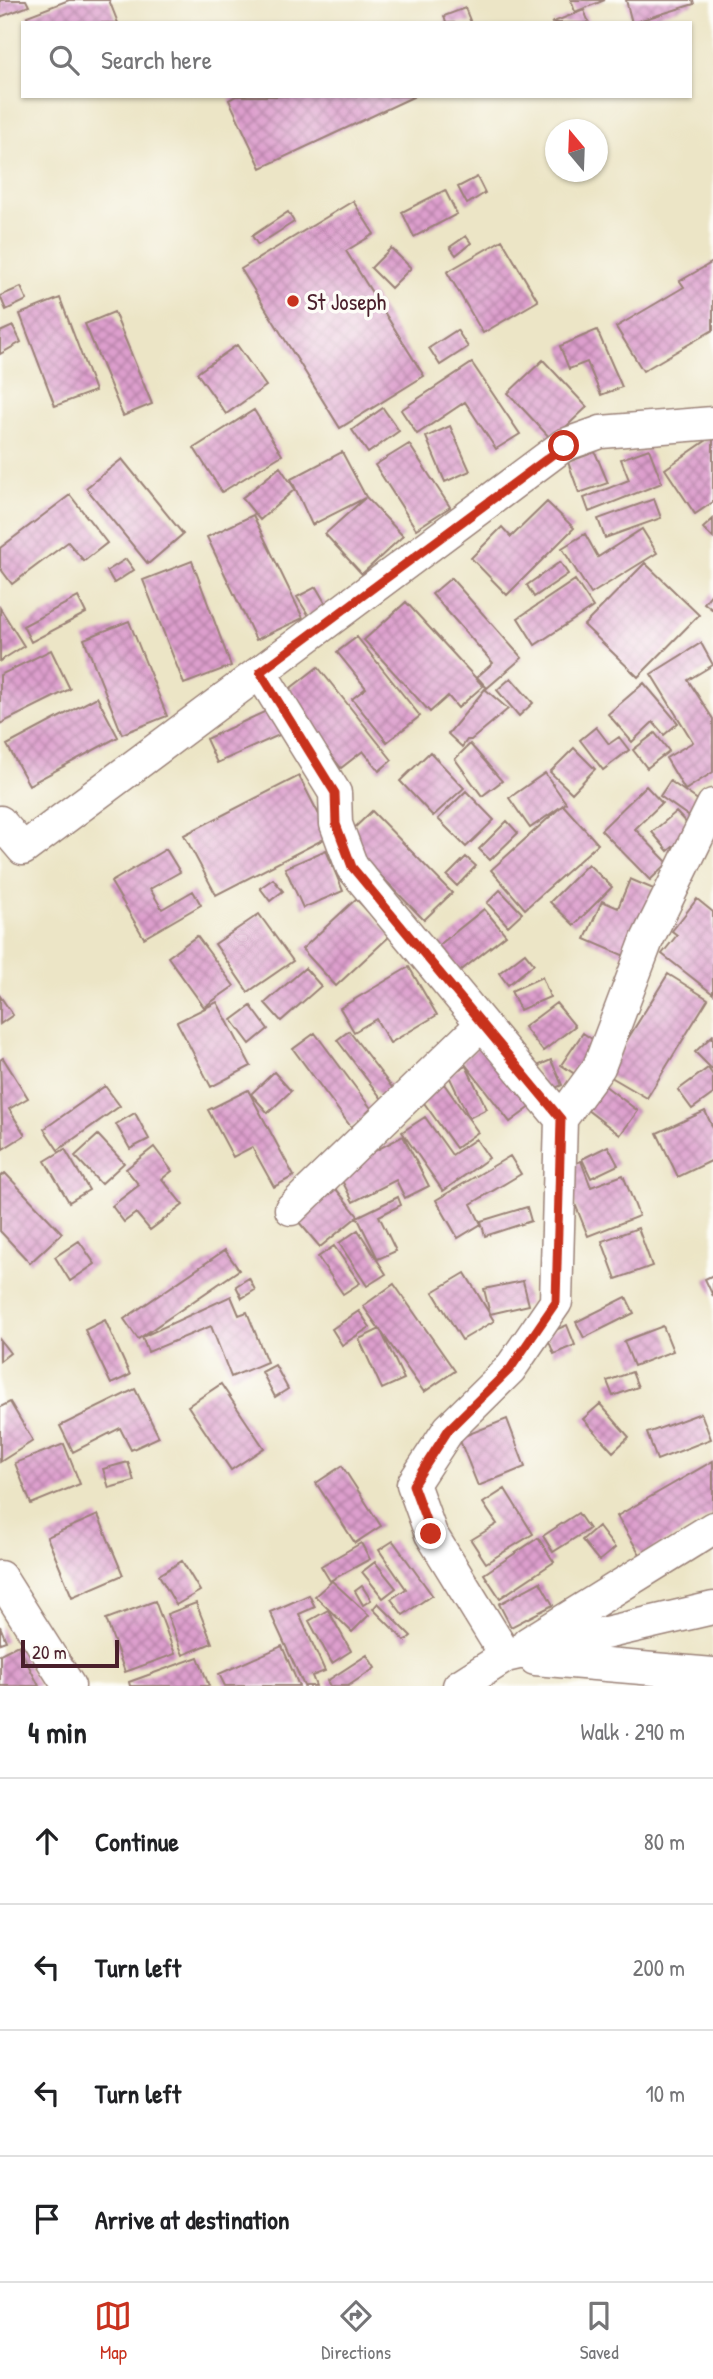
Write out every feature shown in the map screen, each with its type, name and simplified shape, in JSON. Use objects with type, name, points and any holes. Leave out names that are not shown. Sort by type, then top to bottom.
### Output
[{"type":"street","points":[[0,822],[23,849],[564,446],[601,432],[713,423]]},
{"type":"street","points":[[260,672],[335,793],[336,824],[352,867],[561,1119]]},
{"type":"street","points":[[486,1675],[413,1485],[449,1429],[510,1369],[556,1302],[561,1119],[599,1067],[647,940],[713,805]]},
{"type":"street","points":[[291,1209],[482,1024]]},
{"type":"street","points":[[486,1675],[713,1528]]},
{"type":"street","points":[[0,1577],[69,1686]]},
{"type":"street","points":[[486,1675],[713,1608]]},
{"type":"street","points":[[486,1675],[713,1674]]},
{"type":"building","points":[[0,0],[26,0],[29,6],[0,17]]},
{"type":"building","points":[[69,0],[109,0],[117,21],[28,21],[27,16]]},
{"type":"building","points":[[571,0],[605,0],[575,12]]},
{"type":"building","points":[[626,0],[693,0],[694,4],[631,21]]},
{"type":"building","points":[[465,8],[470,21],[445,21],[444,16]]},
{"type":"building","points":[[584,10],[588,21],[556,21]]},
{"type":"building","points":[[232,98],[411,98],[261,168],[229,100]]},
{"type":"building","points":[[477,177],[485,193],[467,204],[458,187]]},
{"type":"building","points":[[445,190],[457,214],[414,237],[402,212]]},
{"type":"building","points":[[353,201],[374,234],[346,251],[424,376],[340,428],[241,269]]},
{"type":"building","points":[[288,212],[294,222],[258,245],[252,236]]},
{"type":"building","points":[[466,236],[471,243],[456,255],[450,247]]},
{"type":"building","points":[[502,240],[538,301],[483,333],[447,272]]},
{"type":"building","points":[[391,248],[411,268],[391,288],[371,268]]},
{"type":"building","points":[[713,262],[713,330],[643,371],[616,327],[684,287],[680,281]]},
{"type":"building","points":[[21,287],[27,300],[6,310],[0,296]]},
{"type":"building","points":[[60,298],[95,391],[55,406],[20,314]]},
{"type":"building","points":[[114,312],[152,404],[123,416],[85,324]]},
{"type":"building","points":[[13,326],[21,342],[0,354],[0,332]]},
{"type":"building","points":[[457,330],[468,347],[440,365],[429,348]]},
{"type":"building","points":[[597,330],[622,387],[601,395],[587,362],[569,369],[560,346]]},
{"type":"building","points":[[237,345],[266,386],[226,414],[197,373]]},
{"type":"building","points":[[543,360],[587,407],[552,440],[508,393]]},
{"type":"building","points":[[472,363],[520,434],[496,449],[465,402],[417,434],[401,410]]},
{"type":"building","points":[[383,408],[399,431],[368,453],[352,430]]},
{"type":"building","points":[[254,410],[282,455],[222,492],[194,448]]},
{"type":"building","points":[[450,426],[470,471],[445,482],[426,437]]},
{"type":"building","points":[[713,436],[713,502],[695,514],[665,469]]},
{"type":"building","points":[[409,444],[450,507],[416,529],[375,465]]},
{"type":"building","points":[[649,449],[662,483],[589,512],[584,498],[629,480],[621,459]]},
{"type":"building","points":[[342,452],[366,497],[403,536],[362,574],[325,534],[365,498],[312,525],[291,479]]},
{"type":"building","points":[[595,452],[608,483],[579,493],[568,462]]},
{"type":"building","points":[[122,459],[183,534],[148,564],[86,488]]},
{"type":"building","points":[[280,467],[295,489],[260,520],[242,498]]},
{"type":"building","points":[[70,495],[107,543],[84,561],[68,542],[12,584],[0,568],[0,548]]},
{"type":"building","points":[[654,499],[661,518],[605,538],[598,519]]},
{"type":"building","points":[[547,502],[574,528],[507,595],[471,558],[502,527],[511,537]]},
{"type":"building","points":[[253,515],[303,618],[256,640],[207,537]]},
{"type":"building","points":[[713,519],[713,538],[703,528]]},
{"type":"building","points":[[642,529],[657,553],[591,594],[562,548],[585,534],[598,557]]},
{"type":"building","points":[[126,559],[134,570],[114,583],[107,571]]},
{"type":"building","points":[[192,561],[231,666],[184,684],[143,580]]},
{"type":"building","points":[[560,562],[568,574],[534,597],[527,585]]},
{"type":"building","points":[[645,563],[699,615],[638,677],[584,625]]},
{"type":"building","points":[[451,578],[522,658],[487,688],[477,677],[493,663],[432,594]]},
{"type":"building","points":[[575,580],[593,607],[535,645],[518,618]]},
{"type":"building","points":[[316,587],[327,606],[309,616],[297,597]]},
{"type":"building","points":[[713,592],[713,610],[704,603]]},
{"type":"building","points":[[78,597],[86,613],[31,642],[23,626]]},
{"type":"building","points":[[406,602],[483,686],[458,708],[448,696],[430,712],[364,640]]},
{"type":"building","points":[[0,608],[24,646],[0,661]]},
{"type":"building","points":[[129,621],[167,716],[122,734],[84,639]]},
{"type":"building","points":[[357,637],[420,716],[387,742],[352,699],[366,688],[337,652]]},
{"type":"building","points":[[701,643],[713,665],[688,680],[713,719],[713,772],[685,790],[666,758],[693,742],[651,674]]},
{"type":"building","points":[[51,650],[70,689],[0,724],[0,675]]},
{"type":"building","points":[[318,667],[392,760],[379,771],[363,751],[341,768],[283,694]]},
{"type":"building","points":[[511,678],[533,703],[519,716],[497,690]]},
{"type":"building","points":[[644,683],[678,723],[664,735],[653,722],[632,742],[608,714]]},
{"type":"building","points":[[485,689],[508,709],[471,740],[467,740],[462,747],[448,734]]},
{"type":"building","points":[[97,697],[118,737],[29,785],[7,745]]},
{"type":"building","points":[[275,707],[286,732],[217,763],[206,739]]},
{"type":"building","points":[[596,727],[609,744],[619,737],[629,750],[603,770],[580,740]]},
{"type":"building","points":[[655,733],[669,751],[647,768],[633,750]]},
{"type":"building","points":[[470,744],[502,781],[482,796],[455,759]]},
{"type":"building","points":[[574,748],[595,769],[572,793],[550,772]]},
{"type":"building","points":[[430,752],[464,788],[433,816],[400,781]]},
{"type":"building","points":[[545,773],[566,803],[530,828],[509,798]]},
{"type":"building","points":[[299,776],[330,836],[216,895],[184,835]]},
{"type":"building","points":[[670,781],[705,805],[694,820],[660,796]]},
{"type":"building","points":[[646,786],[662,803],[635,829],[668,863],[650,880],[601,830]]},
{"type":"building","points":[[466,791],[494,820],[466,847],[438,819]]},
{"type":"building","points":[[563,805],[598,844],[525,909],[491,870]]},
{"type":"building","points":[[372,811],[452,893],[424,920],[344,838]]},
{"type":"building","points":[[676,812],[693,830],[668,851],[652,832]]},
{"type":"building","points":[[507,821],[518,833],[490,860],[479,849]]},
{"type":"building","points":[[166,849],[180,872],[150,889],[162,909],[193,891],[201,905],[144,938],[111,882]]},
{"type":"building","points":[[326,850],[343,891],[303,908],[285,868]]},
{"type":"building","points":[[466,857],[476,866],[457,886],[447,876]]},
{"type":"building","points":[[588,864],[612,887],[574,925],[550,902]]},
{"type":"building","points":[[273,879],[283,891],[270,901],[260,888]]},
{"type":"building","points":[[630,879],[656,890],[627,957],[585,939],[602,901],[618,908]]},
{"type":"building","points":[[500,890],[522,913],[508,926],[487,903]]},
{"type":"building","points":[[356,899],[391,935],[336,986],[302,949]]},
{"type":"building","points":[[697,899],[713,912],[713,994],[662,954],[677,935],[672,931]]},
{"type":"building","points":[[484,909],[506,935],[459,972],[438,946]]},
{"type":"building","points":[[259,914],[293,961],[248,992],[215,944]]},
{"type":"building","points":[[197,936],[234,986],[204,1007],[168,957]]},
{"type":"building","points":[[525,953],[534,964],[508,985],[499,973]]},
{"type":"building","points":[[409,967],[437,1015],[390,1043],[376,1019],[354,1032],[340,1008]]},
{"type":"building","points":[[305,968],[321,986],[281,1021],[265,1003]]},
{"type":"building","points":[[668,974],[708,999],[647,1098],[606,1074]]},
{"type":"building","points":[[542,977],[550,997],[520,1010],[511,991]]},
{"type":"building","points":[[0,996],[13,1015],[0,1024]]},
{"type":"building","points":[[217,1002],[251,1066],[211,1087],[177,1022]]},
{"type":"building","points":[[556,1003],[575,1026],[543,1051],[524,1027]]},
{"type":"building","points":[[251,1006],[268,1029],[250,1044],[232,1020]]},
{"type":"building","points":[[349,1031],[394,1090],[382,1099],[337,1040]]},
{"type":"building","points":[[315,1033],[373,1111],[351,1127],[293,1049]]},
{"type":"building","points":[[583,1033],[599,1044],[578,1076],[561,1065]]},
{"type":"building","points":[[713,1035],[713,1070],[695,1052]]},
{"type":"building","points":[[484,1043],[532,1106],[510,1122],[462,1060]]},
{"type":"building","points":[[3,1058],[28,1098],[9,1109],[25,1135],[3,1149],[0,1060]]},
{"type":"building","points":[[551,1060],[562,1085],[547,1092],[535,1067]]},
{"type":"building","points":[[466,1066],[487,1109],[469,1118],[448,1074]]},
{"type":"building","points":[[708,1068],[713,1075],[713,1094],[692,1109],[678,1090]]},
{"type":"building","points":[[274,1072],[291,1091],[268,1113],[251,1094]]},
{"type":"building","points":[[600,1082],[638,1111],[620,1135],[582,1106]]},
{"type":"building","points":[[444,1084],[478,1132],[456,1148],[422,1100]]},
{"type":"building","points":[[105,1086],[120,1106],[58,1150],[44,1129]]},
{"type":"building","points":[[248,1090],[294,1176],[274,1187],[252,1147],[233,1157],[208,1110]]},
{"type":"building","points":[[705,1111],[713,1128],[713,1160],[678,1177],[657,1133]]},
{"type":"building","points":[[135,1113],[149,1139],[130,1149],[116,1124]]},
{"type":"building","points":[[425,1117],[452,1155],[476,1139],[489,1158],[443,1191],[402,1132]]},
{"type":"building","points":[[98,1135],[124,1163],[101,1184],[75,1156]]},
{"type":"building","points":[[403,1136],[429,1186],[405,1198],[396,1180],[353,1202],[337,1171]]},
{"type":"building","points":[[608,1146],[618,1165],[591,1178],[582,1159]]},
{"type":"building","points":[[154,1147],[172,1171],[162,1179],[183,1205],[150,1230],[136,1213],[124,1222],[112,1206],[139,1185],[126,1169]]},
{"type":"building","points":[[65,1149],[89,1190],[69,1202],[45,1161]]},
{"type":"building","points":[[510,1156],[521,1174],[471,1204],[481,1224],[458,1238],[436,1200]]},
{"type":"building","points":[[581,1161],[591,1187],[623,1175],[639,1216],[588,1236],[561,1169]]},
{"type":"building","points":[[5,1173],[62,1233],[30,1263],[0,1231],[0,1177]]},
{"type":"building","points":[[336,1189],[358,1216],[320,1247],[298,1221]]},
{"type":"building","points":[[398,1197],[401,1205],[379,1216],[396,1251],[378,1259],[357,1217]]},
{"type":"building","points":[[527,1207],[531,1221],[485,1236],[481,1221]]},
{"type":"building","points":[[638,1228],[652,1266],[616,1279],[602,1241]]},
{"type":"building","points":[[358,1230],[386,1274],[367,1286],[339,1243]]},
{"type":"building","points":[[79,1241],[95,1264],[70,1281],[55,1257]]},
{"type":"building","points":[[334,1246],[360,1283],[343,1294],[318,1257]]},
{"type":"building","points":[[225,1250],[239,1270],[138,1339],[124,1319]]},
{"type":"building","points":[[465,1273],[494,1321],[462,1340],[433,1292]]},
{"type":"building","points":[[713,1275],[713,1296],[705,1279]]},
{"type":"building","points":[[249,1278],[255,1290],[242,1298],[236,1286]]},
{"type":"building","points":[[523,1281],[529,1305],[490,1314],[484,1289]]},
{"type":"building","points":[[394,1284],[455,1371],[424,1392],[363,1306]]},
{"type":"building","points":[[231,1296],[239,1315],[247,1312],[267,1362],[231,1377],[211,1326],[148,1352],[142,1337]]},
{"type":"building","points":[[626,1297],[634,1313],[584,1338],[576,1322]]},
{"type":"building","points":[[359,1311],[370,1327],[342,1345],[332,1329]]},
{"type":"building","points":[[105,1320],[130,1375],[111,1384],[85,1330]]},
{"type":"building","points":[[567,1325],[575,1345],[554,1354],[546,1334]]},
{"type":"building","points":[[663,1326],[673,1351],[634,1366],[624,1341]]},
{"type":"building","points":[[380,1329],[404,1379],[382,1389],[359,1339]]},
{"type":"building","points":[[0,1340],[10,1353],[0,1361]]},
{"type":"building","points":[[275,1365],[288,1389],[275,1397],[262,1372]]},
{"type":"building","points":[[632,1372],[638,1387],[613,1396],[607,1381]]},
{"type":"building","points":[[221,1384],[264,1448],[231,1470],[188,1406]]},
{"type":"building","points":[[135,1389],[159,1437],[131,1450],[120,1428],[73,1452],[60,1426]]},
{"type":"building","points":[[10,1402],[33,1441],[0,1462],[0,1407]]},
{"type":"building","points":[[600,1404],[629,1437],[613,1452],[583,1419]]},
{"type":"building","points":[[701,1413],[711,1439],[657,1460],[647,1433]]},
{"type":"building","points":[[507,1419],[525,1467],[478,1486],[459,1438]]},
{"type":"building","points":[[64,1444],[80,1484],[31,1504],[15,1463]]},
{"type":"building","points":[[713,1461],[713,1514],[641,1556],[617,1516]]},
{"type":"building","points":[[128,1462],[134,1481],[109,1488],[103,1469]]},
{"type":"building","points":[[342,1466],[381,1526],[355,1543],[316,1483]]},
{"type":"building","points":[[505,1489],[533,1534],[486,1563],[471,1540],[497,1524],[483,1503]]},
{"type":"building","points":[[578,1513],[589,1529],[553,1552],[543,1536]]},
{"type":"building","points":[[98,1515],[123,1575],[72,1597],[47,1537]]},
{"type":"building","points":[[598,1526],[615,1548],[599,1561],[582,1540]]},
{"type":"building","points":[[538,1538],[554,1562],[500,1598],[484,1574]]},
{"type":"building","points":[[393,1541],[432,1595],[403,1615],[391,1599],[406,1589],[379,1550]]},
{"type":"building","points":[[361,1543],[370,1559],[330,1581],[321,1566]]},
{"type":"building","points":[[182,1561],[200,1591],[176,1605],[159,1575]]},
{"type":"building","points":[[375,1562],[396,1588],[383,1598],[362,1572]]},
{"type":"building","points":[[332,1581],[369,1615],[352,1632],[315,1596]]},
{"type":"building","points":[[540,1582],[553,1605],[511,1627],[499,1604]]},
{"type":"building","points":[[362,1586],[371,1600],[363,1605],[355,1591]]},
{"type":"building","points":[[309,1595],[315,1607],[299,1614],[325,1671],[312,1676],[316,1686],[304,1686],[270,1612]]},
{"type":"building","points":[[155,1601],[175,1654],[125,1672],[106,1619]]},
{"type":"building","points":[[196,1603],[212,1643],[183,1655],[167,1614]]},
{"type":"building","points":[[378,1603],[411,1636],[405,1641],[373,1609]]},
{"type":"building","points":[[328,1610],[351,1651],[332,1663],[309,1621]]},
{"type":"building","points":[[0,1626],[6,1641],[0,1643]]},
{"type":"building","points":[[18,1645],[39,1686],[0,1686],[0,1654]]},
{"type":"building","points":[[282,1646],[299,1686],[225,1686],[219,1674]]},
{"type":"building","points":[[367,1655],[375,1668],[348,1686],[330,1686],[327,1681]]},
{"type":"building","points":[[198,1657],[209,1686],[130,1686],[129,1682]]},
{"type":"place","name":"St Joseph","points":[[293,301]]},
{"type":"route","points":[[431,1534],[413,1485],[449,1429],[510,1369],[556,1302],[561,1119],[352,867],[336,824],[335,793],[260,672],[564,446]]}]
